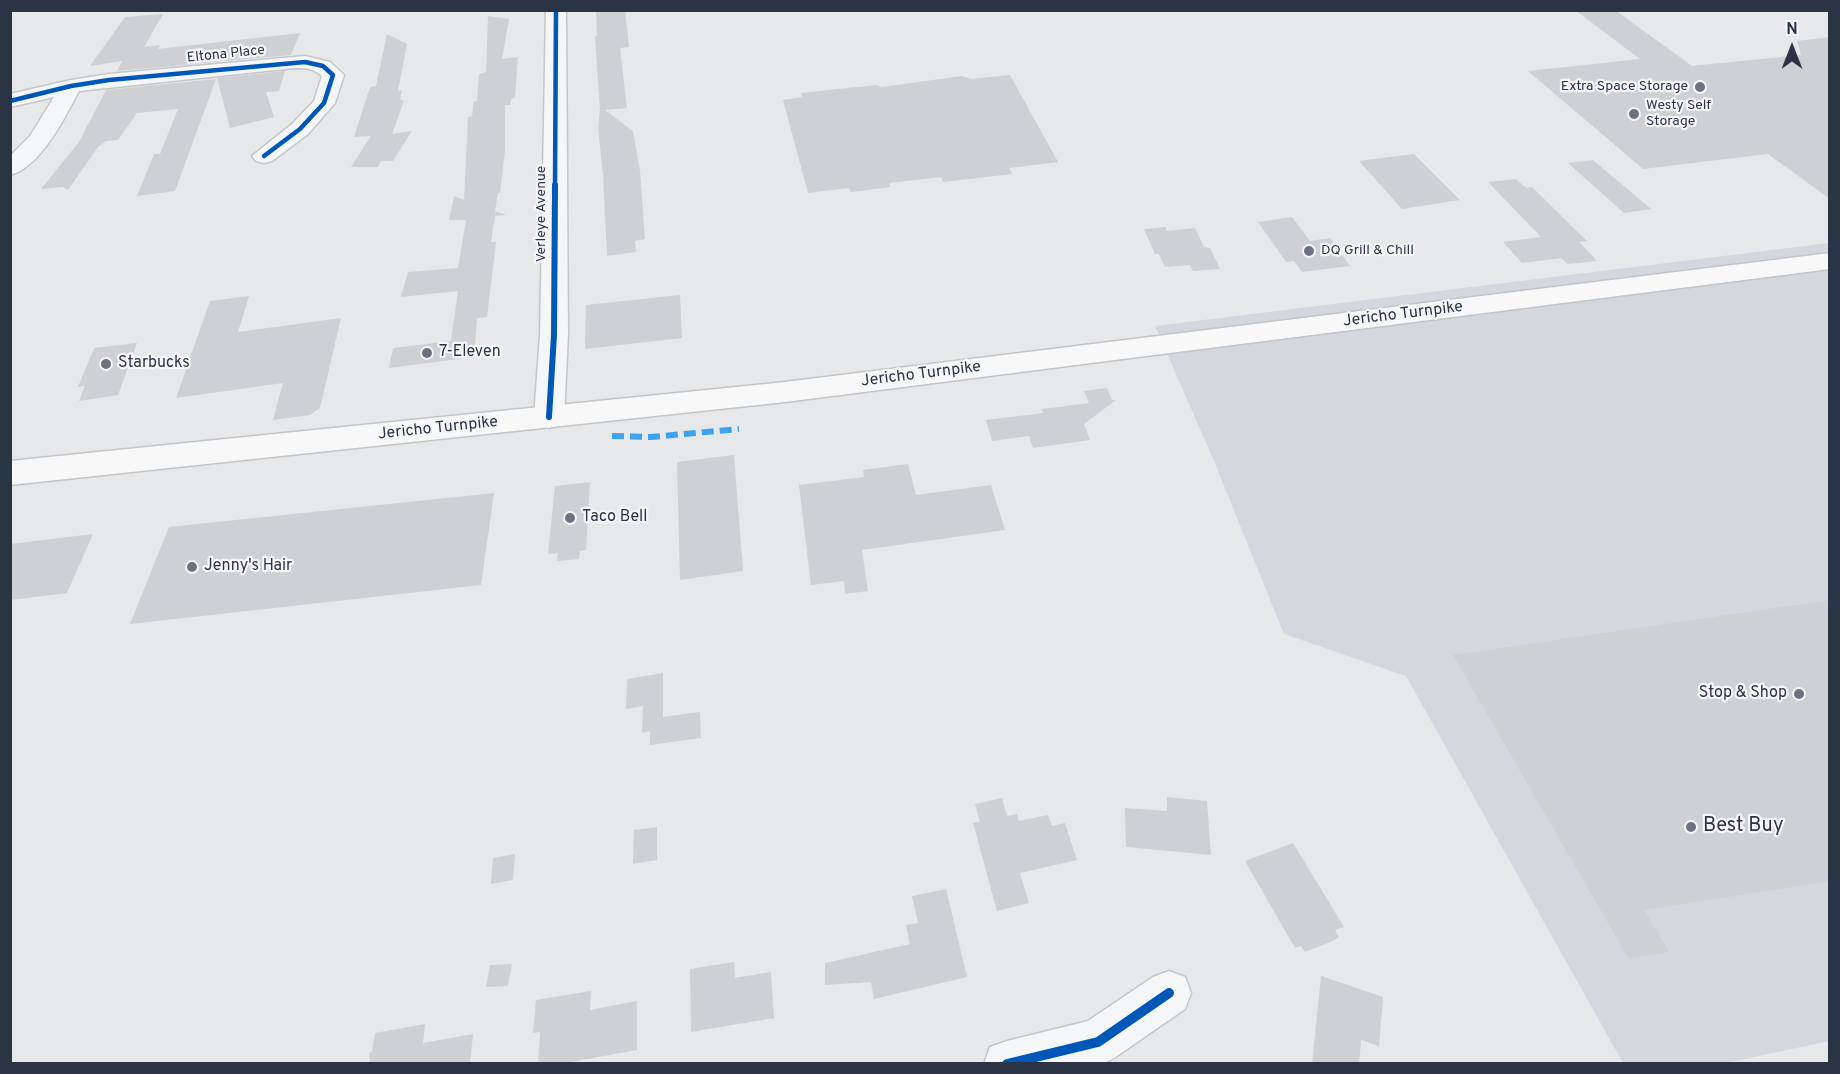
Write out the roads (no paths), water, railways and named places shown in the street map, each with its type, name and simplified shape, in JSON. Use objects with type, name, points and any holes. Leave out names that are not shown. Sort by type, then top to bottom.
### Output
[{"type":"main road","name":"Jericho Turnpike","points":[[10,473],[842,386],[1830,261]]},
{"type":"street","name":"Verleye Avenue","points":[[549,417],[554,335],[556,10]]},
{"type":"street","name":"Eltona Place","points":[[10,101],[71,86],[275,64],[305,62],[323,66],[333,75],[324,103],[300,129],[264,156]]},
{"type":"street","points":[[10,168],[41,140],[71,86]]},
{"type":"street","points":[[1007,1064],[1098,1042],[1169,993]]},
{"type":"place","name":"Extra Space Storage","points":[[1700,87]]},
{"type":"place","name":"Westy Self Storage","points":[[1634,114]]},
{"type":"place","name":"DQ Grill & Chill","points":[[1309,251]]},
{"type":"place","name":"7-Eleven","points":[[427,353]]},
{"type":"place","name":"Starbucks","points":[[106,364]]},
{"type":"place","name":"Taco Bell","points":[[570,518]]},
{"type":"place","name":"Jenny's Hair","points":[[192,567]]},
{"type":"place","name":"Stop & Shop","points":[[1799,694]]},
{"type":"place","name":"Best Buy","points":[[1691,827]]}]
